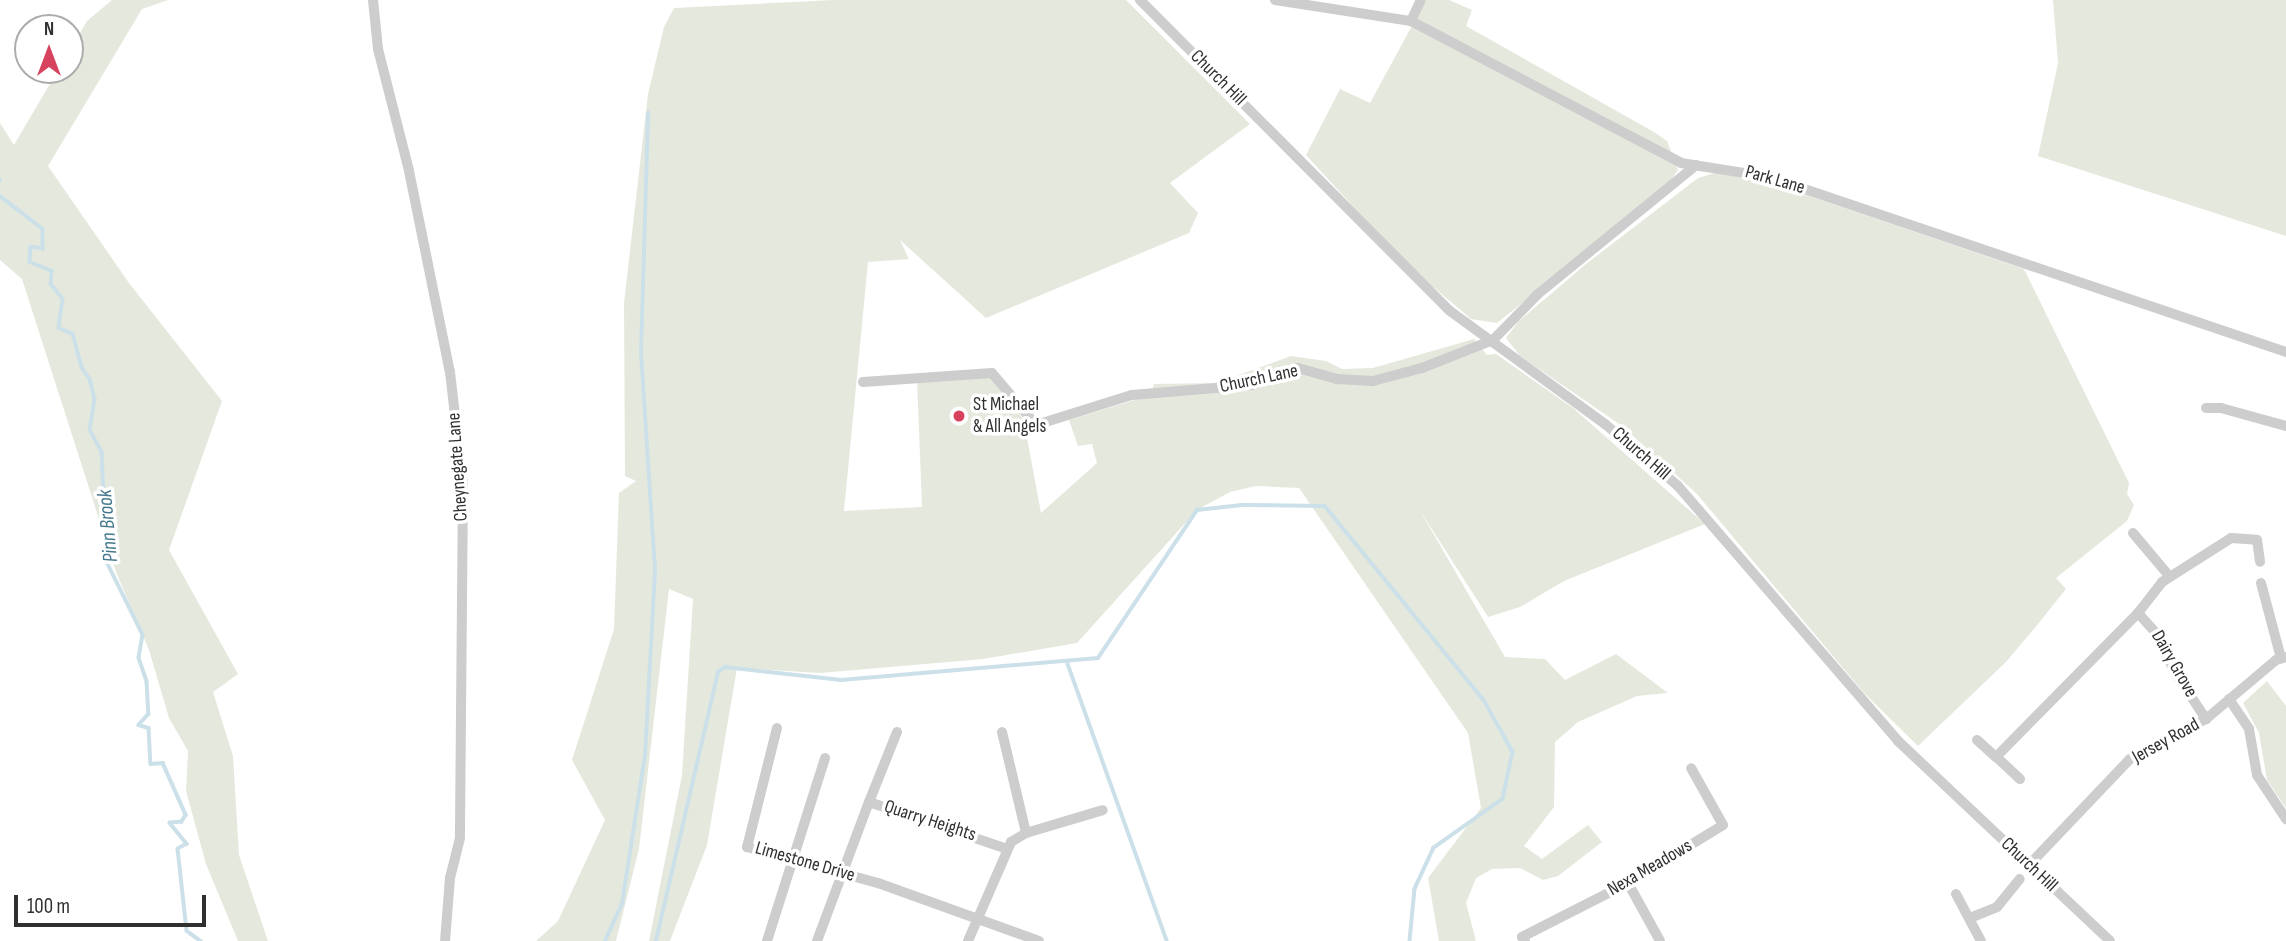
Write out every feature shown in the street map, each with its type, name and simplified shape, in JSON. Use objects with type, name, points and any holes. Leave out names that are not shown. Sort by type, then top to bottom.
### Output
[{"type":"street","name":"Cheynegate Lane","points":[[373,0],[378,49],[409,172],[450,372],[463,485],[460,838],[450,878],[445,941]]},
{"type":"street","name":"Church Hill","points":[[1140,0],[1401,266],[1450,311],[1605,424],[1678,485],[1898,741],[2110,941]]},
{"type":"street","name":"Park Lane","points":[[1275,0],[1411,21],[1526,78],[1658,152],[1696,165],[1740,169],[1817,192],[2286,352]]},
{"type":"street","points":[[1411,21],[1421,0]]},
{"type":"street","name":"Church Lane","points":[[863,382],[992,373],[1036,425],[1132,394],[1252,385],[1298,368],[1337,379],[1373,381],[1422,368],[1493,340],[1538,294],[1696,165]]},
{"type":"street","points":[[2206,408],[2221,408],[2286,426]]},
{"type":"street","points":[[2133,533],[2170,577]]},
{"type":"street","name":"Dairy Grove","points":[[1996,757],[2170,577],[2231,538],[2256,540],[2260,562]]},
{"type":"street","name":"Jersey Road","points":[[2029,865],[2130,759],[2206,719],[2284,657],[2261,583]]},
{"type":"street","name":"Dairy Grove","points":[[2138,613],[2157,632],[2174,671],[2206,719]]},
{"type":"street","points":[[2229,699],[2249,729],[2257,775],[2286,819]]},
{"type":"street","name":"Limestone Drive","points":[[777,728],[747,847],[839,872],[1039,941]]},
{"type":"street","name":"Quarry Heights","points":[[897,732],[869,802],[1007,849]]},
{"type":"street","points":[[1002,732],[1026,833]]},
{"type":"street","points":[[1977,740],[2020,779]]},
{"type":"street","points":[[766,941],[825,758]]},
{"type":"street","name":"Nexa Meadows","points":[[1525,941],[1522,937],[1628,883],[1723,825],[1691,768]]},
{"type":"street","points":[[817,941],[839,872],[869,802]]},
{"type":"street","points":[[968,941],[1007,849],[1026,833],[1103,810]]},
{"type":"street","points":[[1970,918],[1997,907],[2020,879]]},
{"type":"street","points":[[1628,883],[1660,941]]},
{"type":"street","points":[[1956,894],[1981,941]]},
{"type":"shaded area","points":[[112,0],[168,0],[142,9],[48,166],[129,283],[222,401],[169,550],[238,674],[213,692],[233,756],[239,855],[268,941],[238,941],[206,864],[186,791],[188,751],[169,718],[149,650],[116,572],[22,279],[0,260],[0,123],[14,145],[50,84],[84,84],[84,26]]},
{"type":"shaded area","points":[[833,0],[1126,0],[1250,124],[1170,183],[1198,213],[1189,233],[986,318],[900,240],[909,259],[868,262],[844,511],[922,507],[917,379],[992,373],[1024,421],[1041,513],[1097,463],[1092,444],[1078,446],[1069,420],[1151,395],[1154,384],[1217,383],[1291,356],[1326,361],[1342,369],[1373,368],[1474,339],[1487,355],[1496,354],[1573,408],[1705,524],[1564,581],[1520,607],[1488,617],[1419,509],[1505,657],[1545,659],[1565,680],[1616,654],[1668,693],[1637,696],[1578,722],[1555,742],[1554,807],[1524,846],[1542,859],[1588,825],[1602,842],[1558,876],[1543,880],[1520,868],[1492,869],[1476,878],[1466,903],[1476,941],[1439,941],[1428,878],[1481,808],[1468,733],[1299,488],[1256,486],[1230,492],[1197,510],[1077,643],[983,659],[820,673],[737,668],[707,845],[670,941],[649,941],[682,775],[693,599],[669,589],[639,849],[616,941],[536,941],[558,921],[605,820],[572,760],[614,629],[619,493],[636,481],[625,476],[624,303],[648,94],[664,27],[674,8]]},
{"type":"shaded area","points":[[1426,0],[1449,0],[1472,10],[1466,26],[1654,132],[1667,141],[1678,170],[1664,190],[1497,323],[1471,319],[1404,262],[1306,155],[1340,89],[1370,103]]},
{"type":"shaded area","points":[[2053,0],[2286,0],[2286,236],[2038,156],[2058,63]]},
{"type":"shaded area","points":[[1718,172],[1786,188],[2024,269],[2129,483],[2127,494],[2134,505],[2127,521],[2056,578],[2066,589],[2038,624],[2006,662],[1918,746],[1864,693],[1697,494],[1622,426],[1520,356],[1506,338],[1519,321],[1586,264],[1698,178]]},
{"type":"shaded area","points":[[2267,681],[2286,706],[2286,808],[2267,780],[2259,733],[2243,703]]},
{"type":"waterway","points":[[605,941],[622,904],[645,756],[655,570],[641,353],[648,113]]},
{"type":"waterway","name":"Pinn Brook","points":[[0,196],[43,229],[43,249],[31,247],[30,262],[52,271],[51,284],[63,299],[59,328],[73,334],[82,368],[90,379],[95,399],[90,430],[102,452],[107,562],[143,635],[139,658],[147,681],[149,714],[139,725],[149,728],[151,764],[163,763],[186,815],[182,822],[170,823],[187,844],[178,849],[187,931],[201,941]]},
{"type":"waterway","points":[[656,941],[718,672],[725,667],[841,680],[1098,658],[1197,510],[1242,505],[1325,506],[1484,700],[1513,752],[1503,799],[1434,848],[1415,889],[1410,941]]},
{"type":"waterway","points":[[1068,664],[1167,941]]},
{"type":"place","name":"St Michael & All Angels","points":[[959,416]]}]
